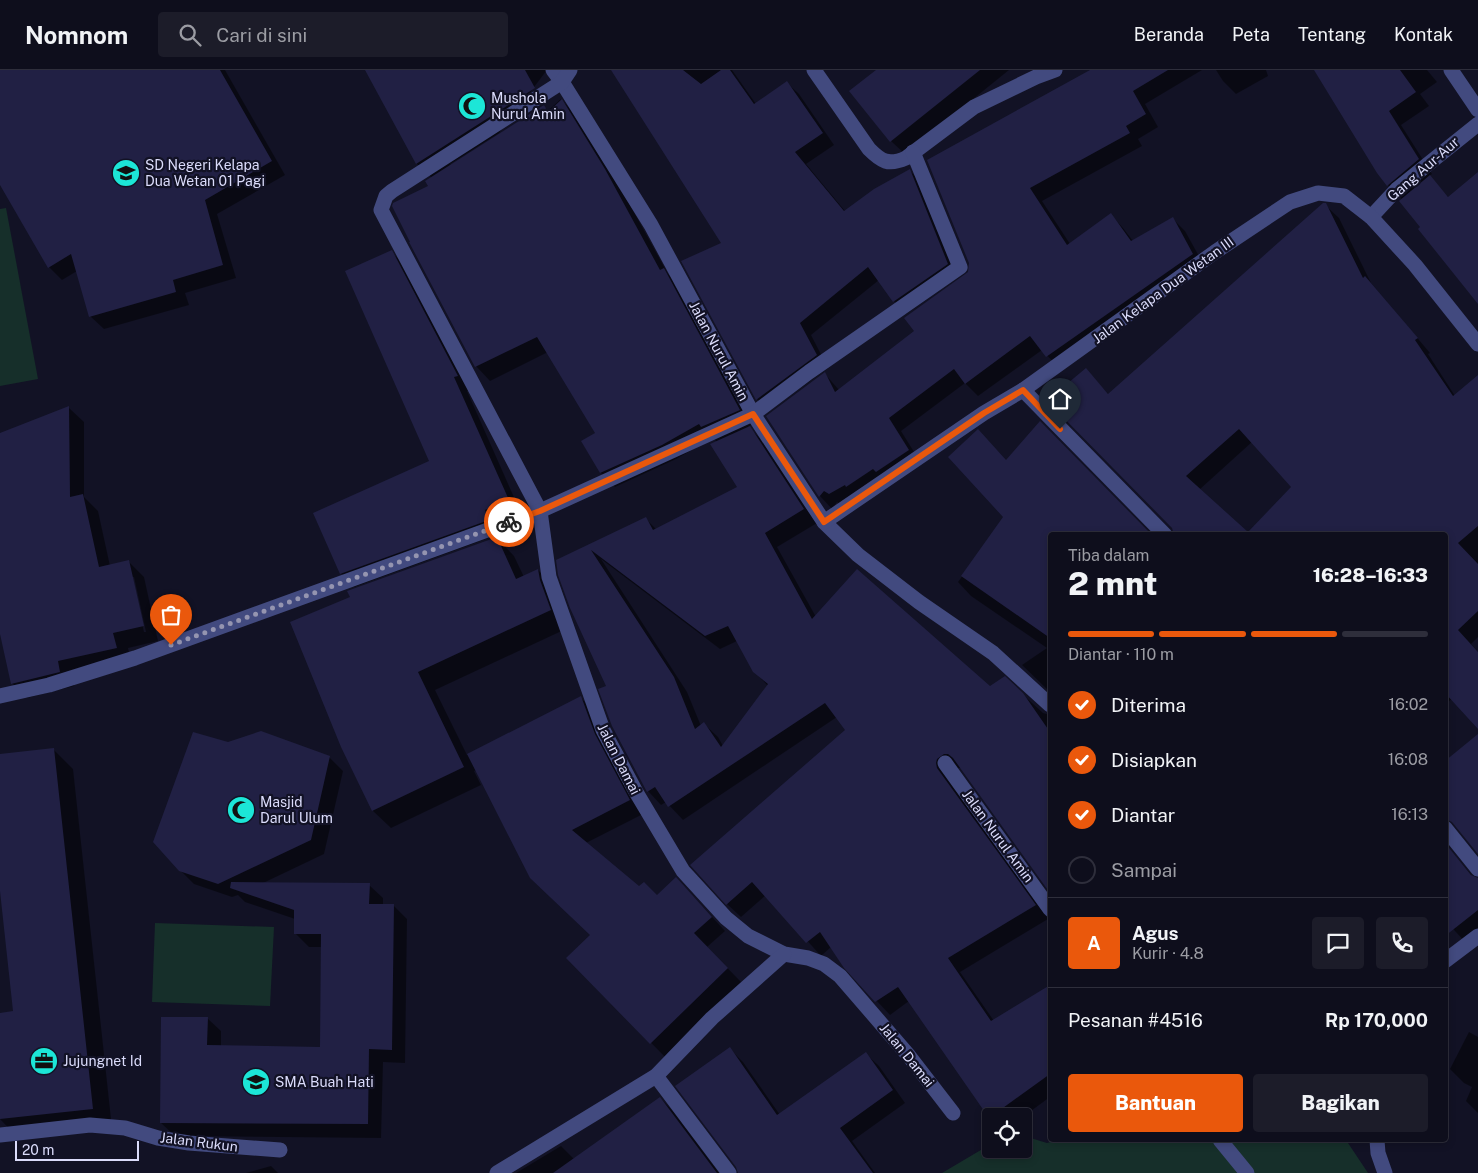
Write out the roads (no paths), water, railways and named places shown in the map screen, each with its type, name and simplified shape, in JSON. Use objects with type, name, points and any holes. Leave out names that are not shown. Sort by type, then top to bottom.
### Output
[{"type":"street","points":[[814,70],[869,148],[878,158],[896,163],[914,152],[974,107],[1036,77],[1055,70]]},
{"type":"street","points":[[1451,70],[1478,110]]},
{"type":"street","points":[[540,511],[381,210],[386,196],[392,191],[562,74]]},
{"type":"street","name":"Jalan Nurul Amin","points":[[562,74],[651,225],[753,414],[824,522],[858,555],[919,602],[992,653],[1048,703]]},
{"type":"street","name":"Gang Aur-Aur","points":[[1371,217],[1397,189],[1478,124]]},
{"type":"street","points":[[0,696],[49,686],[135,658],[540,511],[753,414],[960,267],[914,152]]},
{"type":"street","name":"Jalan Kelapa Dua Wetan III","points":[[824,522],[984,413],[1023,390],[1215,252],[1290,202],[1318,193],[1344,196],[1371,217],[1415,265],[1478,344]]},
{"type":"street","points":[[1023,390],[1162,532]]},
{"type":"street","name":"Jalan Damai","points":[[540,511],[548,577],[603,730],[636,792],[683,871],[726,918],[748,936],[784,954],[808,958],[824,964],[840,976],[909,1056],[953,1113]]},
{"type":"street","name":"Jalan Nurul Amin","points":[[945,763],[1048,906]]},
{"type":"street","points":[[1448,832],[1478,869]]},
{"type":"street","points":[[1448,959],[1478,936]]},
{"type":"street","points":[[497,1173],[656,1076],[712,1018],[784,954]]},
{"type":"street","points":[[656,1076],[730,1173]]},
{"type":"street","name":"Jalan Rukun","points":[[0,1135],[90,1125],[124,1128],[158,1138],[189,1143],[280,1150]]},
{"type":"street","points":[[1222,1142],[1247,1173]]},
{"type":"street","points":[[1377,1142],[1378,1153],[1385,1173]]},
{"type":"place","name":"Mushola Nurul Amin","points":[[472,106]]},
{"type":"place","name":"SD Negeri Kelapa Dua Wetan 01 Pagi","points":[[126,173]]},
{"type":"place","name":"Masjid Darul Ulum","points":[[241,810]]},
{"type":"place","name":"Jujungnet Id","points":[[44,1061]]},
{"type":"place","name":"SMA Buah Hati","points":[[256,1082]]}]
